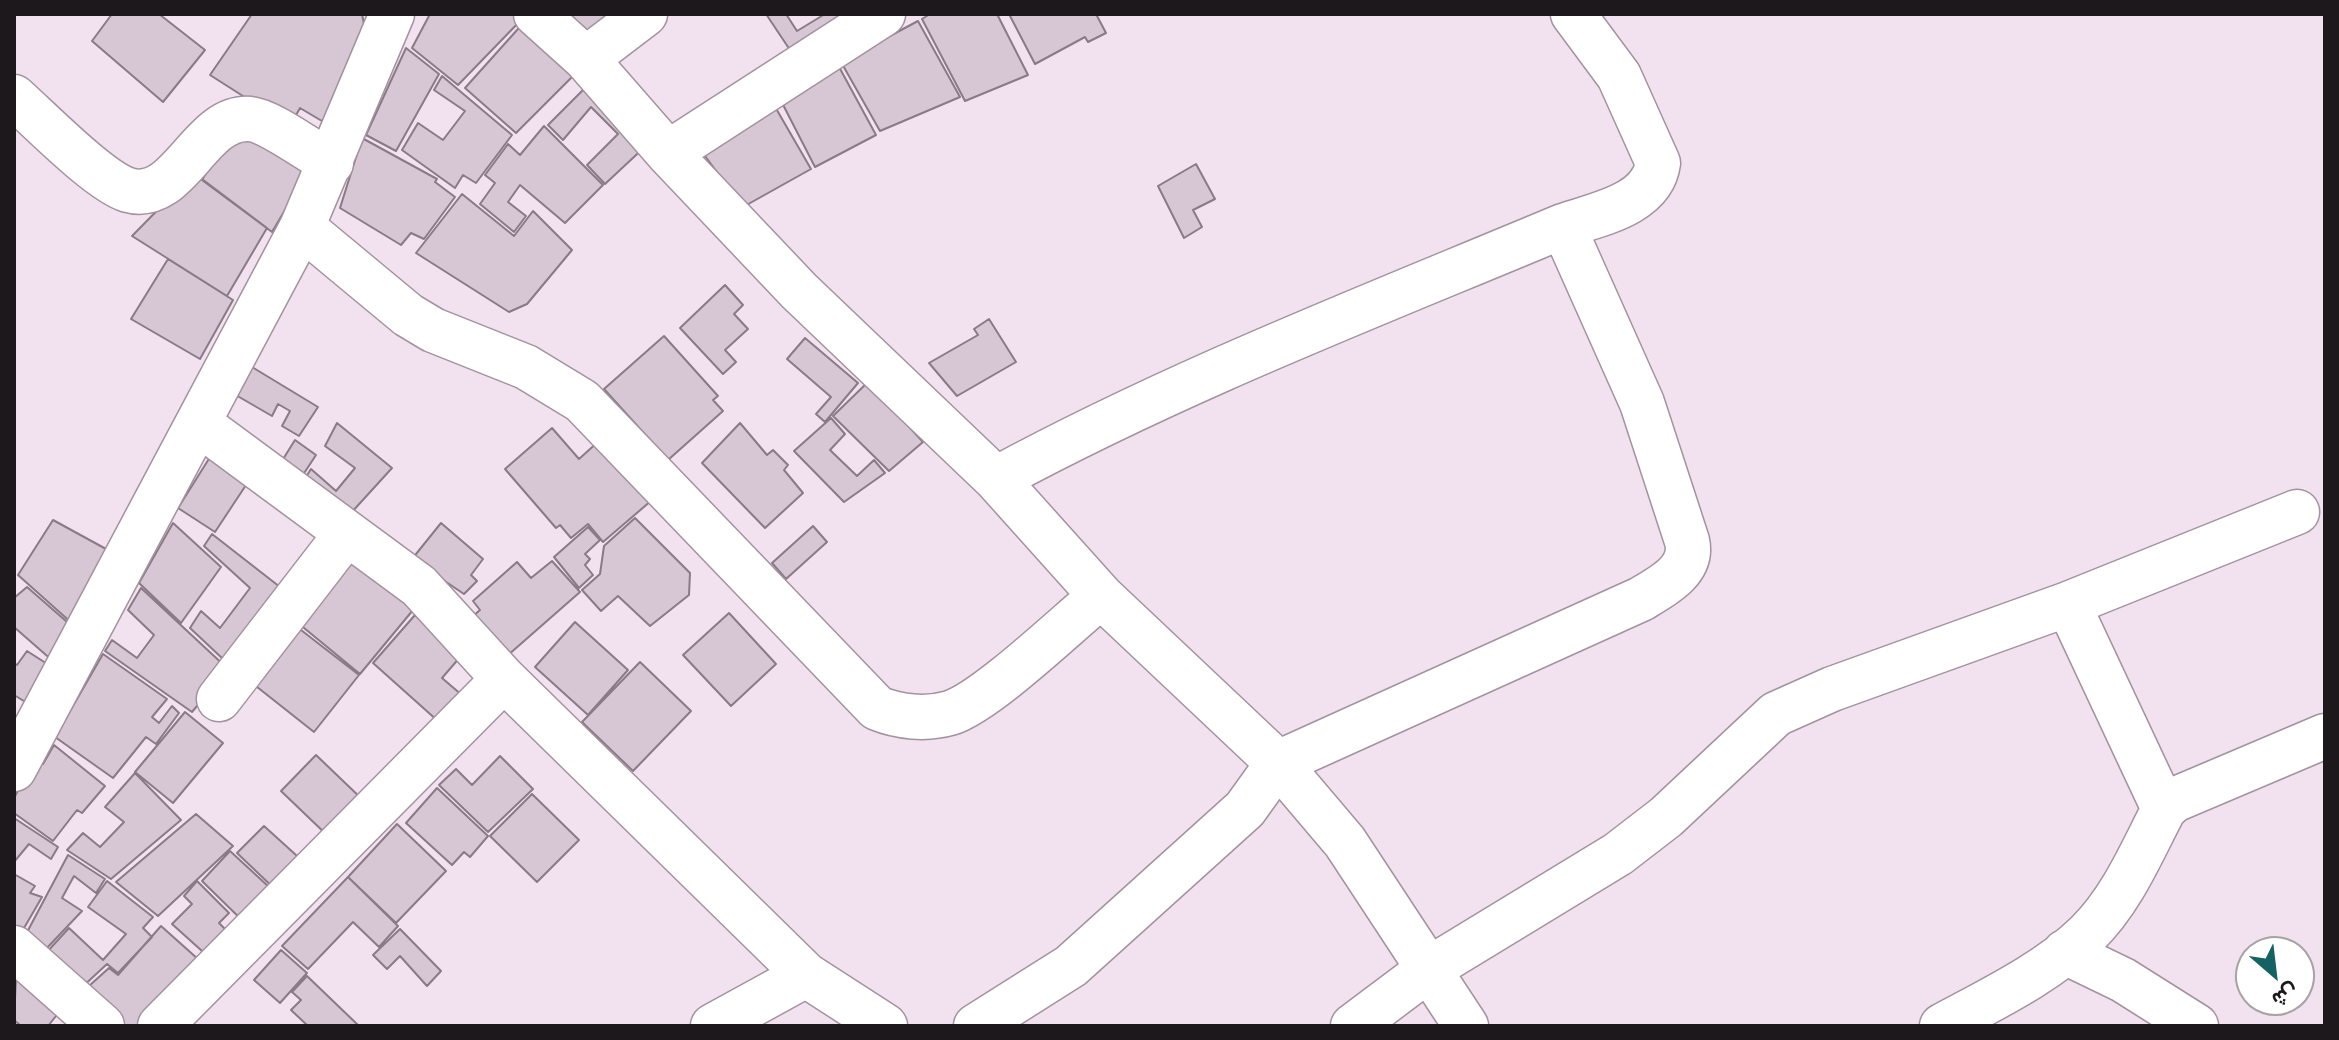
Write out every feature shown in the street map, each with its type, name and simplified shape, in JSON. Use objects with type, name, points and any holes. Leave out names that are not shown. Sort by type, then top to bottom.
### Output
[{"type":"street","points":[[14,769],[302,227],[392,14]]},
{"type":"street","points":[[536,14],[586,59],[668,153],[799,291],[996,479],[1101,596],[1278,763],[1345,842],[1466,1026]]},
{"type":"street","points":[[586,59],[645,14]]},
{"type":"street","points":[[668,153],[883,14]]},
{"type":"street","points":[[996,479],[1077,435],[1228,364],[1633,199],[1656,178],[1658,163],[1619,76],[1573,14]]},
{"type":"street","points":[[14,97],[113,183],[136,192],[159,187],[219,130],[239,120],[258,121],[331,163]]},
{"type":"street","points":[[976,1026],[1071,966],[1245,809],[1278,763],[1641,599],[1677,574],[1686,562],[1687,541],[1642,403],[1563,226]]},
{"type":"street","points":[[302,227],[408,315],[433,330],[526,367],[582,401],[877,708],[913,717],[931,716],[967,706],[1101,596]]},
{"type":"street","points":[[198,423],[419,586],[504,679],[806,975],[885,1026]]},
{"type":"street","points":[[1353,1026],[1429,969],[1618,854],[1666,817],[1776,714],[1832,689],[2068,604],[2297,512]]},
{"type":"street","points":[[219,699],[347,533]]},
{"type":"street","points":[[2068,604],[2164,809]]},
{"type":"street","points":[[160,1026],[504,679]]},
{"type":"street","points":[[1967,1020],[2088,933],[2114,899],[2164,809],[2184,795],[2325,736]]},
{"type":"street","points":[[14,948],[102,1026]]},
{"type":"street","points":[[2065,952],[2123,980],[2196,1026]]},
{"type":"street","points":[[713,1026],[806,975]]},
{"type":"building","points":[[112,14],[159,14],[205,50],[163,102],[92,41]]},
{"type":"building","points":[[252,14],[362,14],[368,44],[332,127],[300,108],[290,126],[210,75]]},
{"type":"building","points":[[430,14],[519,14],[523,18],[458,85],[412,48]]},
{"type":"building","points":[[551,14],[637,14],[588,51]]},
{"type":"building","points":[[766,14],[786,14],[797,31],[825,14],[853,14],[790,50]]},
{"type":"building","points":[[930,14],[997,14],[1028,75],[965,101],[922,19]]},
{"type":"building","points":[[1009,14],[1096,14],[1106,33],[1088,42],[1085,37],[1035,64]]},
{"type":"building","points":[[526,20],[580,69],[516,133],[465,88]]},
{"type":"building","points":[[918,21],[960,97],[880,131],[841,62]]},
{"type":"building","points":[[406,48],[439,74],[396,151],[366,135]]},
{"type":"building","points":[[838,65],[876,135],[815,167],[778,95]]},
{"type":"building","points":[[442,76],[512,135],[476,183],[463,175],[455,188],[402,150],[418,123],[443,140],[465,111],[434,90]]},
{"type":"building","points":[[592,81],[650,142],[605,184],[587,165],[618,134],[591,107],[563,140],[548,125]]},
{"type":"building","points":[[774,105],[811,169],[743,207],[702,152]]},
{"type":"building","points":[[235,125],[308,171],[272,232],[202,180]]},
{"type":"building","points":[[544,126],[603,185],[565,223],[520,185],[508,202],[526,216],[514,232],[480,204],[495,183],[485,175],[508,144],[520,155]]},
{"type":"building","points":[[362,138],[437,179],[435,182],[455,197],[424,239],[411,233],[401,245],[340,208]]},
{"type":"building","points":[[1196,164],[1215,199],[1193,210],[1202,227],[1184,238],[1158,186]]},
{"type":"building","points":[[194,173],[267,228],[227,296],[132,236]]},
{"type":"building","points":[[462,194],[514,236],[533,211],[572,250],[527,304],[509,312],[416,253]]},
{"type":"building","points":[[168,259],[233,300],[200,359],[131,319]]},
{"type":"building","points":[[725,285],[743,305],[734,314],[748,329],[725,350],[736,362],[723,374],[680,328]]},
{"type":"building","points":[[989,319],[1016,362],[957,396],[929,363],[978,335],[974,329]]},
{"type":"building","points":[[664,336],[718,396],[713,400],[723,411],[668,460],[604,389]]},
{"type":"building","points":[[805,338],[858,383],[825,422],[816,414],[831,397],[787,359]]},
{"type":"building","points":[[247,364],[318,407],[299,436],[282,426],[290,411],[278,404],[272,416],[234,394]]},
{"type":"building","points":[[868,382],[923,442],[889,471],[833,416]]},
{"type":"building","points":[[831,418],[845,434],[830,450],[857,476],[874,460],[885,473],[844,502],[794,451]]},
{"type":"building","points":[[337,423],[392,468],[341,524],[297,491],[311,469],[336,491],[355,468],[325,446]]},
{"type":"building","points":[[740,423],[767,455],[773,450],[788,465],[784,470],[803,493],[765,528],[702,463]]},
{"type":"building","points":[[552,428],[579,459],[600,440],[652,500],[603,542],[588,524],[571,538],[560,525],[556,528],[505,469]]},
{"type":"building","points":[[295,440],[316,455],[295,487],[275,472]]},
{"type":"building","points":[[212,454],[250,479],[215,532],[178,508]]},
{"type":"building","points":[[635,518],[690,573],[689,595],[650,626],[618,596],[601,611],[582,590],[600,574],[604,546]]},
{"type":"building","points":[[53,520],[117,555],[75,626],[18,575]]},
{"type":"building","points":[[173,523],[221,567],[181,623],[139,583]]},
{"type":"building","points":[[441,523],[483,559],[471,575],[477,581],[464,594],[412,559]]},
{"type":"building","points":[[813,526],[827,542],[786,579],[772,563]]},
{"type":"building","points":[[588,527],[600,540],[585,554],[590,559],[585,565],[593,575],[579,588],[554,557]]},
{"type":"building","points":[[212,534],[280,587],[223,659],[190,628],[201,611],[220,628],[250,588],[204,546]]},
{"type":"building","points":[[350,559],[413,610],[360,674],[298,623]]},
{"type":"building","points":[[552,561],[580,592],[499,663],[464,624],[480,610],[473,601],[517,562],[531,578]]},
{"type":"building","points":[[27,587],[74,628],[54,662],[14,627],[14,598]]},
{"type":"building","points":[[141,588],[228,669],[192,712],[105,651],[112,640],[137,658],[154,635],[128,610]]},
{"type":"building","points":[[729,613],[776,664],[731,706],[683,655]]},
{"type":"building","points":[[415,615],[461,656],[442,678],[463,696],[439,722],[373,663]]},
{"type":"building","points":[[575,622],[628,670],[588,715],[535,667]]},
{"type":"building","points":[[292,623],[359,675],[314,732],[247,679]]},
{"type":"building","points":[[27,651],[52,667],[32,706],[14,695],[14,663],[17,665]]},
{"type":"building","points":[[103,654],[167,699],[152,717],[159,723],[172,706],[179,713],[156,744],[146,737],[113,778],[55,737]]},
{"type":"building","points":[[640,662],[691,711],[633,771],[582,722]]},
{"type":"building","points":[[185,712],[223,743],[173,803],[135,772]]},
{"type":"building","points":[[54,745],[105,786],[82,813],[77,810],[53,841],[14,813],[14,798],[36,758],[43,764]]},
{"type":"building","points":[[316,755],[365,802],[330,838],[281,791]]},
{"type":"building","points":[[500,756],[533,789],[488,832],[439,785],[456,769],[472,785]]},
{"type":"building","points":[[135,773],[181,820],[111,879],[67,850],[83,833],[100,847],[124,822],[105,807]]},
{"type":"building","points":[[437,788],[488,836],[470,857],[464,852],[452,865],[406,823]]},
{"type":"building","points":[[532,794],[579,840],[537,882],[490,836]]},
{"type":"building","points":[[196,814],[233,846],[158,916],[116,882]]},
{"type":"building","points":[[14,818],[58,847],[51,859],[29,844],[14,862]]},
{"type":"building","points":[[397,824],[446,871],[396,923],[348,877]]},
{"type":"building","points":[[264,826],[307,865],[280,894],[237,853]]},
{"type":"building","points":[[230,851],[282,899],[250,928],[202,881]]},
{"type":"building","points":[[68,855],[105,879],[96,893],[74,876],[62,898],[82,911],[45,950],[25,936]]},
{"type":"building","points":[[14,874],[35,886],[30,893],[42,897],[20,935],[14,931]]},
{"type":"building","points":[[348,877],[398,926],[379,947],[353,922],[308,969],[282,946]]},
{"type":"building","points":[[107,881],[153,917],[143,928],[152,937],[118,973],[107,964],[80,989],[46,953],[69,928],[103,960],[126,934],[88,907]]},
{"type":"building","points":[[197,881],[229,913],[219,923],[233,937],[212,960],[172,924],[192,904],[184,896]]},
{"type":"building","points":[[161,926],[208,968],[146,1026],[115,1026],[79,995],[109,968],[118,975]]},
{"type":"building","points":[[400,929],[441,971],[427,986],[400,956],[387,969],[373,955]]},
{"type":"building","points":[[281,950],[307,973],[280,1003],[254,980]]},
{"type":"building","points":[[307,976],[359,1026],[308,1026],[291,1010],[301,1000],[292,992]]},
{"type":"building","points":[[16,978],[64,1006],[48,1026],[21,1026],[14,1020]]}]
